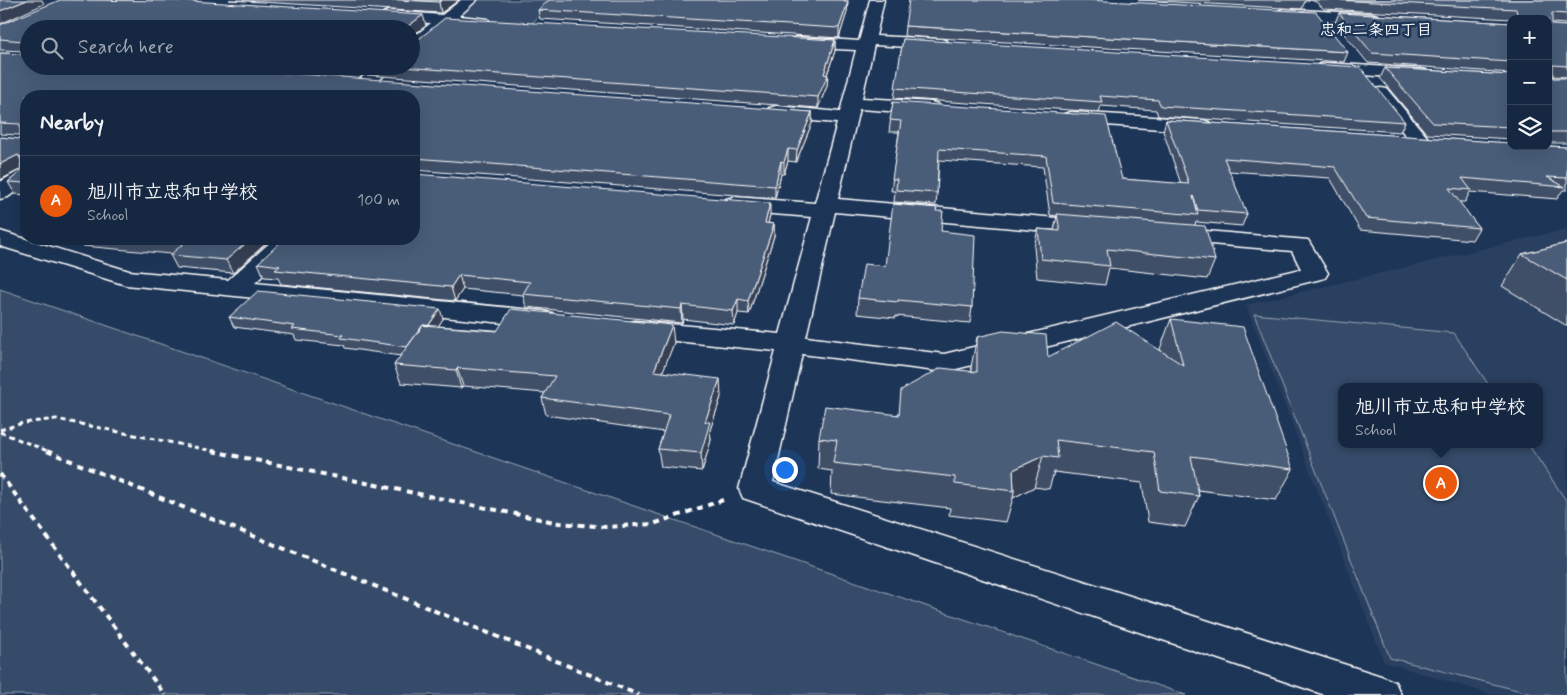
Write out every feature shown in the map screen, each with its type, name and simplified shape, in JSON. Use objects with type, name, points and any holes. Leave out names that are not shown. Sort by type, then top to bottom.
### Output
[{"type":"street","points":[[420,40],[470,0]]},
{"type":"street","points":[[877,0],[755,489],[1381,695]]},
{"type":"street","points":[[1305,0],[1335,36]]},
{"type":"street","points":[[1270,13],[1385,19]]},
{"type":"street","points":[[375,15],[502,23]]},
{"type":"street","points":[[786,41],[956,45]]},
{"type":"street","points":[[1346,50],[1420,141]]},
{"type":"street","points":[[1313,67],[1432,75]]},
{"type":"street","points":[[357,90],[376,75]]},
{"type":"street","points":[[337,81],[396,85]]},
{"type":"street","points":[[760,111],[952,110]]},
{"type":"street","points":[[1051,116],[1221,128]]},
{"type":"street","points":[[1400,140],[1440,142]]},
{"type":"street","points":[[0,192],[20,179]]},
{"type":"street","points":[[717,202],[825,208],[1112,230]]},
{"type":"street","points":[[612,326],[790,344],[944,363],[1316,273],[1300,245],[1152,233]]},
{"type":"street","points":[[0,238],[20,244]]},
{"type":"street","points":[[22,245],[126,278],[562,321]]},
{"type":"street","points":[[235,288],[282,245]]},
{"type":"path","points":[[0,431],[23,423],[56,419],[559,522],[606,528],[653,524],[755,489]]},
{"type":"path","points":[[0,431],[638,695]]},
{"type":"path","points":[[0,474],[165,695]]},
{"type":"shaded area","points":[[470,0],[556,0],[530,25],[445,20]]},
{"type":"shaded area","points":[[1567,229],[1567,695],[1493,695],[1384,662],[1246,305]]},
{"type":"shaded area","points":[[0,289],[1186,695],[0,695]]},
{"type":"shaded area","points":[[1254,314],[1454,333],[1487,383],[1338,383],[1338,448],[1531,448],[1567,502],[1567,695],[1537,695],[1390,658]]},
{"type":"building","points":[[0,0],[27,0],[0,11]]},
{"type":"building","points":[[60,0],[190,1],[423,15],[416,20],[20,20],[20,41],[0,39],[0,25]]},
{"type":"building","points":[[402,0],[442,0],[439,2]]},
{"type":"building","points":[[549,0],[845,0],[844,2],[848,2],[839,28],[538,10]]},
{"type":"building","points":[[909,0],[1087,0],[1316,12],[1348,52],[905,26]]},
{"type":"building","points":[[1334,0],[1567,0],[1567,14],[1517,15],[1516,9]]},
{"type":"building","points":[[1339,13],[1507,23],[1507,62],[1372,53]]},
{"type":"building","points":[[445,18],[835,40],[824,74],[828,75],[818,97],[420,68],[420,38]]},
{"type":"building","points":[[1552,25],[1567,26],[1567,66],[1553,65],[1553,78],[1567,78],[1567,132],[1552,132]]},
{"type":"building","points":[[903,39],[1360,67],[1405,122],[1161,106],[1158,100],[1100,96],[1102,102],[895,88]]},
{"type":"building","points":[[0,53],[20,54],[20,75],[314,75],[812,112],[797,150],[788,149],[784,162],[781,161],[775,186],[420,158],[420,90],[20,90],[20,124],[0,123]]},
{"type":"building","points":[[1385,68],[1507,75],[1507,127],[1433,123]]},
{"type":"building","points":[[893,102],[1106,116],[1122,179],[1189,184],[1166,120],[1507,143],[1507,150],[1552,150],[1552,146],[1567,147],[1567,178],[1547,177],[1565,187],[1462,178],[1471,190],[1449,188],[1479,228],[1366,218],[1335,167],[1224,158],[1247,214],[1198,210],[1193,196],[1198,215],[1053,203],[1046,156],[939,149],[937,193],[896,190],[897,179],[892,179],[901,121],[890,120]]},
{"type":"building","points":[[0,137],[20,139],[20,156],[18,155],[0,164]]},
{"type":"building","points":[[20,172],[20,183],[8,182]]},
{"type":"building","points":[[420,174],[770,203],[765,223],[774,224],[748,301],[738,299],[733,311],[682,305],[681,309],[523,294],[530,282],[459,275],[451,287],[275,270],[280,266],[258,263],[278,245],[420,245]]},
{"type":"building","points":[[893,204],[937,208],[936,211],[943,211],[941,231],[975,235],[972,307],[858,298],[864,264],[885,266]]},
{"type":"building","points":[[1057,214],[1205,226],[1215,260],[1107,249],[1110,266],[1041,259],[1038,229],[1060,231]]},
{"type":"building","points":[[1567,243],[1567,280],[1522,254]]},
{"type":"building","points":[[182,245],[244,245],[226,260],[170,255]]},
{"type":"building","points":[[258,291],[440,309],[428,326],[423,325],[407,347],[341,338],[343,335],[292,329],[295,326],[229,317]]},
{"type":"building","points":[[511,309],[672,325],[654,371],[720,379],[705,422],[710,422],[701,453],[658,449],[669,415],[542,398],[555,376],[394,365],[423,325],[497,331]]},
{"type":"building","points":[[1171,319],[1243,327],[1293,469],[1191,456],[1199,496],[1160,491],[1154,452],[1056,440],[1058,458],[1043,456],[1013,470],[1014,491],[955,484],[955,477],[833,463],[837,440],[819,438],[825,406],[899,415],[901,390],[941,368],[977,372],[977,337],[1003,331],[1046,335],[1048,357],[1116,322],[1183,365]]},
{"type":"place","name":"旭川市立忠和中学校","points":[[1441,483]]},
{"type":"district","name":"忠和二条四丁目","points":[[1376,29]]}]
